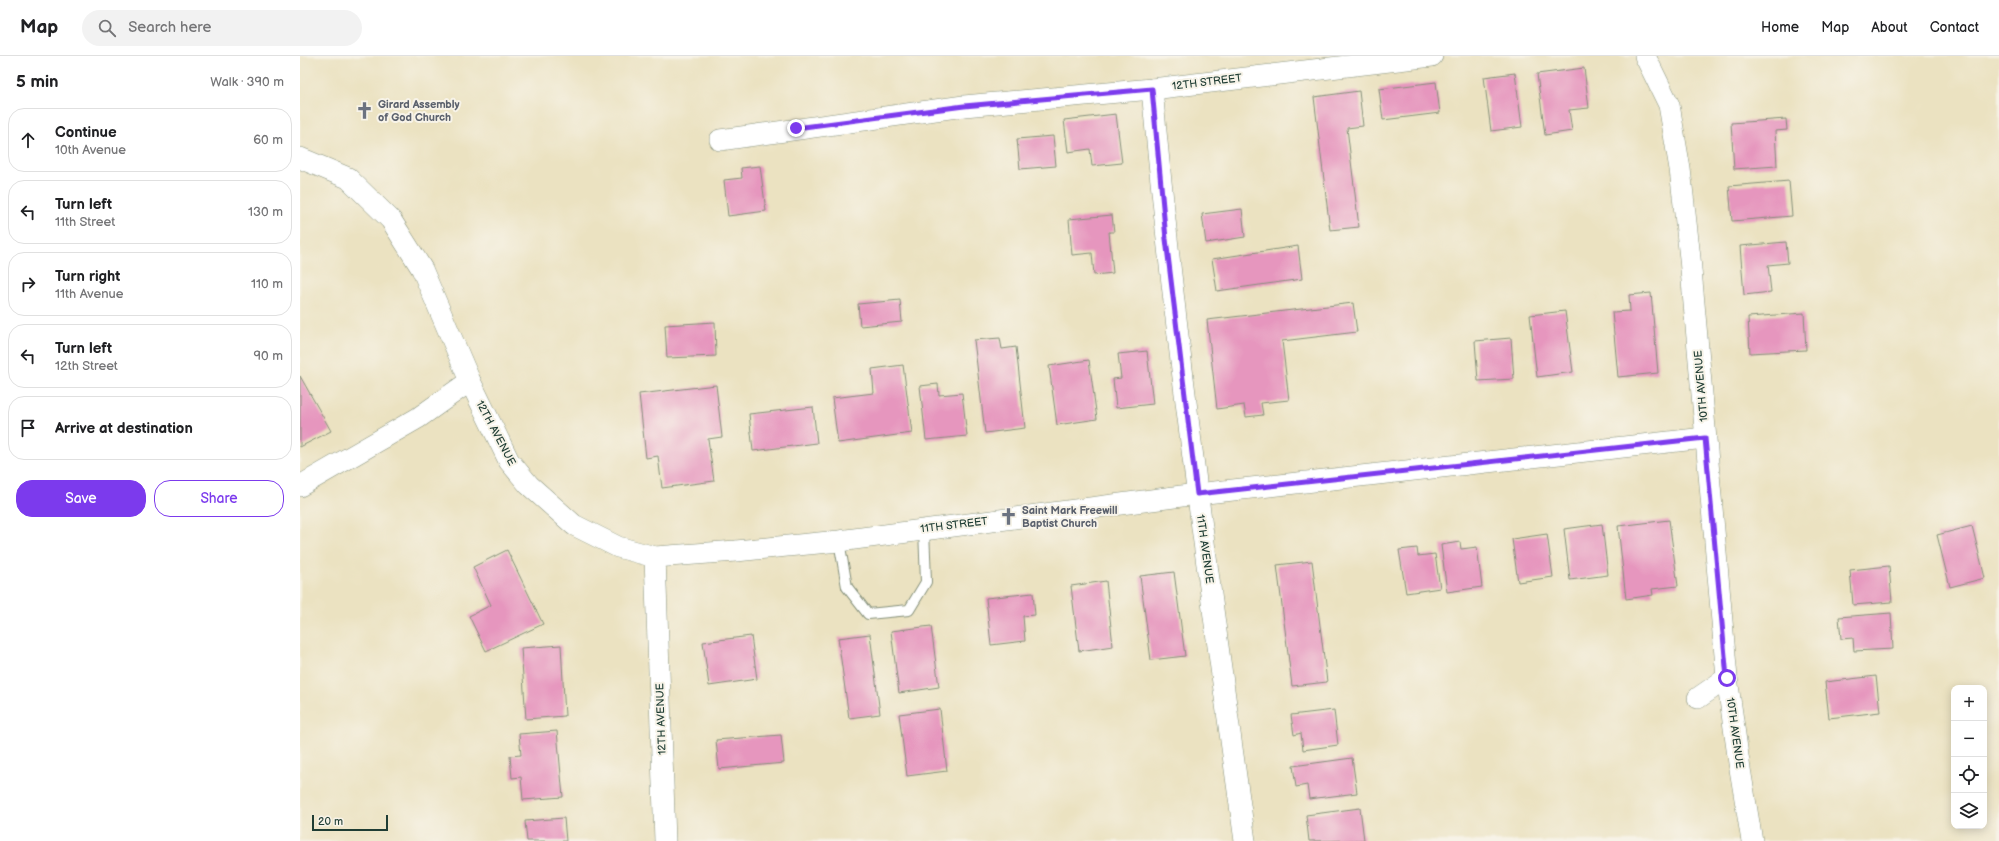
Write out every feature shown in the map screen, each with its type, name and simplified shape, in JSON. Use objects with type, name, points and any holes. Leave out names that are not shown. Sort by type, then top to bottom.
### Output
[{"type":"street","name":"12TH STREET","points":[[720,140],[964,106],[1152,89],[1432,56]]},
{"type":"street","name":"10TH AVENUE","points":[[1645,56],[1669,105],[1680,168],[1690,258],[1727,678],[1752,841]]},
{"type":"street","name":"11TH AVENUE","points":[[1152,89],[1166,239],[1197,494],[1245,841]]},
{"type":"street","name":"12TH AVENUE","points":[[300,158],[348,178],[391,220],[422,269],[470,381],[509,461],[529,485],[545,501],[574,525],[618,547],[655,557],[666,841]]},
{"type":"street","points":[[300,486],[418,418],[470,381]]},
{"type":"street","name":"11TH STREET","points":[[655,557],[839,541],[1197,494],[1705,438]]},
{"type":"street","points":[[1698,698],[1727,678]]},
{"type":"lane","points":[[839,541],[847,587],[868,614],[909,610],[926,582],[924,529]]},
{"type":"building","points":[[1584,68],[1589,108],[1569,110],[1572,131],[1545,135],[1537,74]]},
{"type":"building","points":[[1515,73],[1522,127],[1491,131],[1484,77]]},
{"type":"building","points":[[1436,82],[1440,113],[1383,120],[1379,89]]},
{"type":"building","points":[[1359,91],[1363,126],[1347,128],[1359,227],[1330,230],[1314,97]]},
{"type":"building","points":[[1116,114],[1122,163],[1092,166],[1090,149],[1068,152],[1064,120]]},
{"type":"building","points":[[1786,119],[1787,130],[1775,131],[1777,166],[1734,169],[1731,123]]},
{"type":"building","points":[[1053,136],[1056,166],[1020,169],[1017,139]]},
{"type":"building","points":[[760,166],[766,211],[728,216],[724,180],[742,178],[741,168]]},
{"type":"building","points":[[1789,181],[1792,216],[1732,221],[1729,186]]},
{"type":"building","points":[[1242,209],[1245,237],[1206,243],[1202,214]]},
{"type":"building","points":[[1112,215],[1114,232],[1109,232],[1113,273],[1094,275],[1092,253],[1072,255],[1069,219]]},
{"type":"building","points":[[1786,242],[1788,263],[1768,265],[1771,292],[1744,295],[1740,246]]},
{"type":"building","points":[[1298,246],[1302,279],[1217,291],[1212,259]]},
{"type":"building","points":[[1651,293],[1658,373],[1618,377],[1612,312],[1630,311],[1629,295]]},
{"type":"building","points":[[900,300],[902,322],[860,326],[858,304]]},
{"type":"building","points":[[1353,303],[1357,332],[1282,341],[1289,400],[1261,403],[1263,415],[1246,417],[1244,405],[1217,409],[1207,320]]},
{"type":"building","points":[[1565,311],[1573,372],[1537,377],[1530,315]]},
{"type":"building","points":[[1804,313],[1806,350],[1750,353],[1748,317]]},
{"type":"building","points":[[715,322],[716,356],[667,358],[665,325]]},
{"type":"building","points":[[1000,338],[1002,349],[1016,347],[1025,428],[985,433],[974,340]]},
{"type":"building","points":[[1511,338],[1514,379],[1478,381],[1475,341]]},
{"type":"building","points":[[1147,351],[1153,404],[1116,408],[1113,379],[1121,378],[1118,354]]},
{"type":"building","points":[[1089,360],[1097,419],[1057,425],[1049,366]]},
{"type":"building","points":[[903,365],[912,433],[838,443],[832,398],[874,393],[872,369]]},
{"type":"building","points":[[300,376],[331,431],[300,447]]},
{"type":"building","points":[[938,384],[939,395],[962,393],[967,436],[926,440],[920,386]]},
{"type":"building","points":[[716,385],[722,437],[708,439],[714,481],[662,488],[658,456],[646,458],[639,394]]},
{"type":"building","points":[[813,407],[817,443],[753,451],[749,414]]},
{"type":"building","points":[[1669,520],[1678,586],[1652,589],[1653,595],[1626,599],[1618,526]]},
{"type":"building","points":[[1602,524],[1608,575],[1570,580],[1564,529]]},
{"type":"building","points":[[1972,526],[1985,578],[1950,587],[1937,535]]},
{"type":"building","points":[[1547,534],[1553,577],[1518,582],[1512,539]]},
{"type":"building","points":[[1460,542],[1461,549],[1477,547],[1482,587],[1447,592],[1441,545]]},
{"type":"building","points":[[1417,548],[1418,556],[1435,554],[1440,588],[1406,593],[1399,550]]},
{"type":"building","points":[[507,550],[543,624],[486,651],[469,616],[491,605],[473,567]]},
{"type":"building","points":[[1312,561],[1327,682],[1292,686],[1277,565]]},
{"type":"building","points":[[1889,566],[1892,602],[1853,605],[1850,570]]},
{"type":"building","points":[[1174,572],[1185,656],[1151,660],[1140,576]]},
{"type":"building","points":[[1106,581],[1113,646],[1079,651],[1071,586]]},
{"type":"building","points":[[1033,593],[1035,615],[1023,616],[1025,641],[991,645],[986,598]]},
{"type":"building","points":[[1891,613],[1893,649],[1854,651],[1853,638],[1841,639],[1839,617]]},
{"type":"building","points":[[931,626],[939,687],[899,693],[891,631]]},
{"type":"building","points":[[870,634],[880,714],[849,718],[838,638]]},
{"type":"building","points":[[751,636],[757,679],[709,686],[703,642]]},
{"type":"building","points":[[561,645],[565,716],[526,719],[521,648]]},
{"type":"building","points":[[1876,676],[1880,712],[1829,718],[1825,682]]},
{"type":"building","points":[[940,709],[947,771],[907,776],[899,714]]},
{"type":"building","points":[[1334,710],[1338,745],[1303,750],[1301,733],[1294,735],[1291,715]]},
{"type":"building","points":[[557,731],[563,797],[523,800],[521,777],[512,778],[510,756],[521,755],[519,734]]},
{"type":"building","points":[[781,735],[784,763],[719,769],[716,740]]},
{"type":"building","points":[[1352,758],[1357,793],[1309,799],[1307,785],[1296,787],[1293,766]]},
{"type":"building","points":[[1360,808],[1364,840],[1309,841],[1306,815]]},
{"type":"building","points":[[564,818],[566,841],[527,841],[525,821]]},
{"type":"place","name":"Girard Assembly of God Church","points":[[365,110]]},
{"type":"place","name":"Saint Mark Freewill Baptist Church","points":[[1009,516]]},
{"type":"route","points":[[796,128],[964,106],[1152,89],[1166,239],[1197,494],[1705,438],[1727,678]]}]
